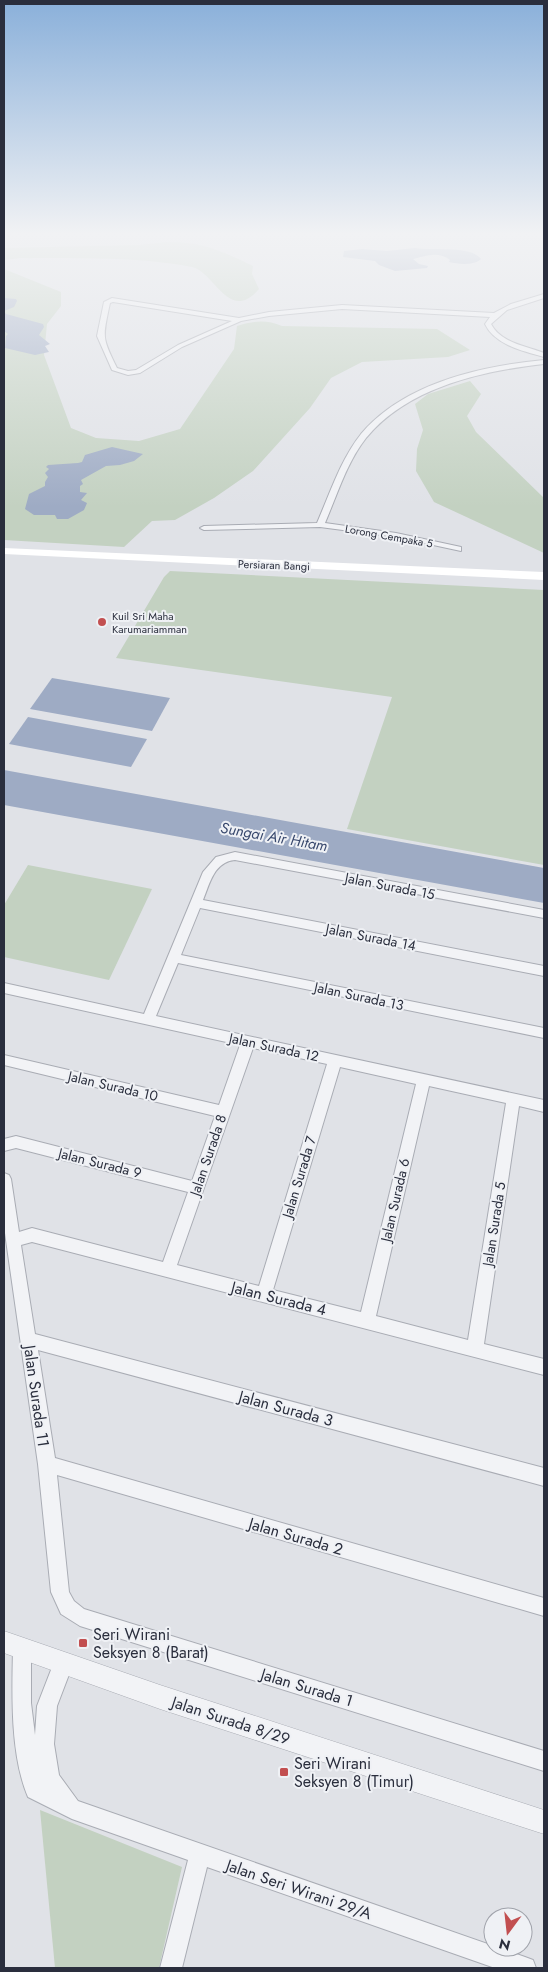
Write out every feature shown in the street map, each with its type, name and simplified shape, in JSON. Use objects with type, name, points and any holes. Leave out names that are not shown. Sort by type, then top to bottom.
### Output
[{"type":"main road","name":"Persiaran Bangi","points":[[8,551],[544,576]]},
{"type":"main road","name":"Persiaran Bangi","points":[[4,560],[544,585]]},
{"type":"street","points":[[103,323],[100,336],[114,370],[122,373],[134,373],[180,346],[232,323]]},
{"type":"street","points":[[489,323],[493,334],[544,355]]},
{"type":"street","points":[[320,525],[356,448],[363,436],[382,417],[408,400],[450,383],[498,369],[544,362]]},
{"type":"street","name":"Lorong Cempaka 5","points":[[204,528],[320,525],[396,535],[458,549]]},
{"type":"street","name":"Jalan Surada 15","points":[[197,903],[213,865],[226,857],[235,856],[544,914]]},
{"type":"street","points":[[148,1020],[197,903]]},
{"type":"street","name":"Jalan Surada 14","points":[[197,903],[544,971]]},
{"type":"street","name":"Jalan Surada 13","points":[[174,958],[544,1034]]},
{"type":"street","name":"Jalan Surada 12","points":[[4,988],[544,1106]]},
{"type":"street","name":"Jalan Surada 8","points":[[168,1269],[248,1042]]},
{"type":"street","name":"Jalan Surada 10","points":[[4,1060],[223,1112]]},
{"type":"street","name":"Jalan Surada 7","points":[[264,1294],[335,1060]]},
{"type":"street","name":"Jalan Surada 6","points":[[367,1321],[424,1080]]},
{"type":"street","name":"Jalan Surada 5","points":[[475,1349],[514,1100]]},
{"type":"street","name":"Jalan Surada 9","points":[[4,1145],[16,1142],[196,1188]]},
{"type":"street","name":"Jalan Surada 11","points":[[4,1179],[47,1464],[60,1592],[63,1603],[70,1612]]},
{"type":"street","name":"Jalan Surada 4","points":[[14,1240],[32,1234],[544,1366]]},
{"type":"street","name":"Jalan Surada 3","points":[[29,1340],[544,1476]]},
{"type":"street","name":"Jalan Surada 2","points":[[47,1464],[544,1607]]},
{"type":"street","name":"Jalan Surada 1","points":[[70,1612],[90,1620],[544,1761]]},
{"type":"street","name":"Jalan Surada 8/29","points":[[13,1646],[544,1822]]},
{"type":"street","name":"Jalan Seri Wirani 29/A","points":[[13,1646],[27,1751],[35,1790],[72,1809],[525,1968]]},
{"type":"street","points":[[63,1664],[47,1706],[44,1744],[50,1779],[72,1809]]},
{"type":"street","points":[[171,1968],[200,1854]]},
{"type":"green space","points":[[4,323],[48,323],[44,355],[71,428],[96,438],[139,441],[180,429],[234,349],[237,326],[249,323],[271,323],[282,326],[437,329],[470,350],[448,357],[362,362],[331,378],[310,408],[253,471],[214,498],[175,520],[152,521],[124,547],[4,540]]},
{"type":"green space","points":[[470,381],[481,394],[467,416],[476,432],[544,498],[544,553],[434,502],[416,471],[417,449],[423,430],[415,404],[428,394]]},
{"type":"green space","points":[[170,571],[544,590],[544,865],[347,829],[392,697],[116,658],[164,577]]},
{"type":"green space","points":[[28,865],[152,889],[109,980],[4,957],[4,905]]},
{"type":"green space","points":[[40,1810],[182,1867],[159,1968],[55,1968]]},
{"type":"water","points":[[4,323],[43,324],[44,327],[39,335],[50,344],[45,346],[49,352],[35,355],[5,348],[6,336],[8,334],[4,331]]},
{"type":"water","points":[[112,447],[143,454],[134,461],[106,466],[81,480],[83,484],[80,486],[80,492],[87,493],[81,500],[87,503],[84,510],[68,519],[57,519],[55,515],[34,515],[25,509],[29,494],[45,486],[48,477],[45,473],[49,469],[46,467],[48,465],[82,462],[85,455]]},
{"type":"water","points":[[52,678],[170,698],[152,731],[30,709]]},
{"type":"water","points":[[28,717],[147,739],[131,767],[9,744]]},
{"type":"water","name":"Sungai Air Hitam","points":[[4,770],[544,868],[544,903],[4,805]]},
{"type":"place","name":"Kuil Sri Maha Karumariamman","points":[[102,622]]},
{"type":"place","name":"Seri Wirani Seksyen 8 (Barat)","points":[[83,1643]]},
{"type":"place","name":"Seri Wirani Seksyen 8 (Timur)","points":[[284,1772]]}]
